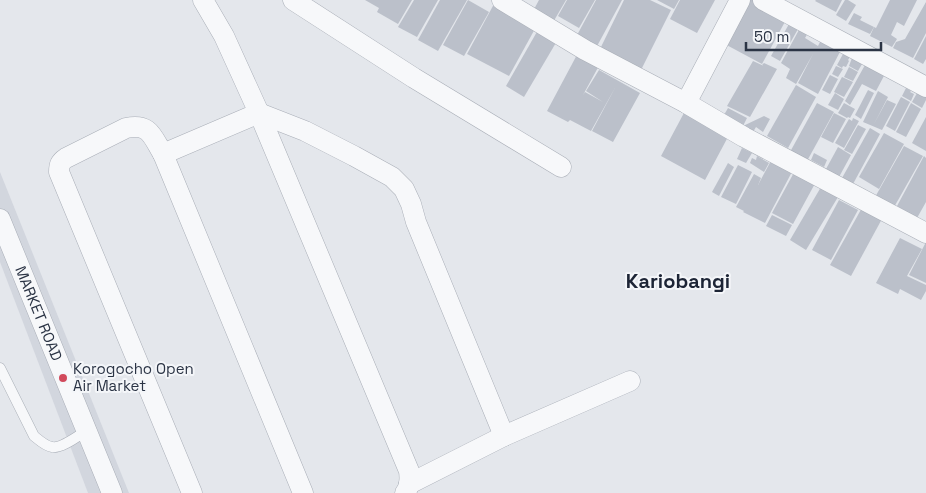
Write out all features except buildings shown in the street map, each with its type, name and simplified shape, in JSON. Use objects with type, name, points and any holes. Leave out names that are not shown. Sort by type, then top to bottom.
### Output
[{"type":"street","points":[[203,0],[224,36],[259,113],[409,471],[410,478],[407,488]]},
{"type":"street","points":[[293,0],[414,78],[561,167]]},
{"type":"street","points":[[502,0],[585,50],[926,233]]},
{"type":"street","points":[[686,103],[740,0]]},
{"type":"street","points":[[762,0],[926,87]]},
{"type":"street","points":[[163,154],[259,113],[305,131],[392,177],[404,189],[504,436]]},
{"type":"street","points":[[192,493],[58,172],[58,166],[66,158],[126,128],[135,126],[143,127],[149,131],[163,154],[303,493]]},
{"type":"street","name":"MARKET ROAD","points":[[0,219],[112,493]]},
{"type":"street","points":[[407,488],[504,436],[630,381]]},
{"type":"lane","points":[[0,368],[34,436],[42,443],[51,448],[59,447],[86,431]]},
{"type":"shaded area","name":"Korogocho Open Air Market","points":[[0,172],[129,493],[88,493],[0,262]]},
{"type":"place","name":"Korogocho Open Air Market","points":[[63,378]]},
{"type":"district","name":"Kariobangi","points":[[678,281]]}]
